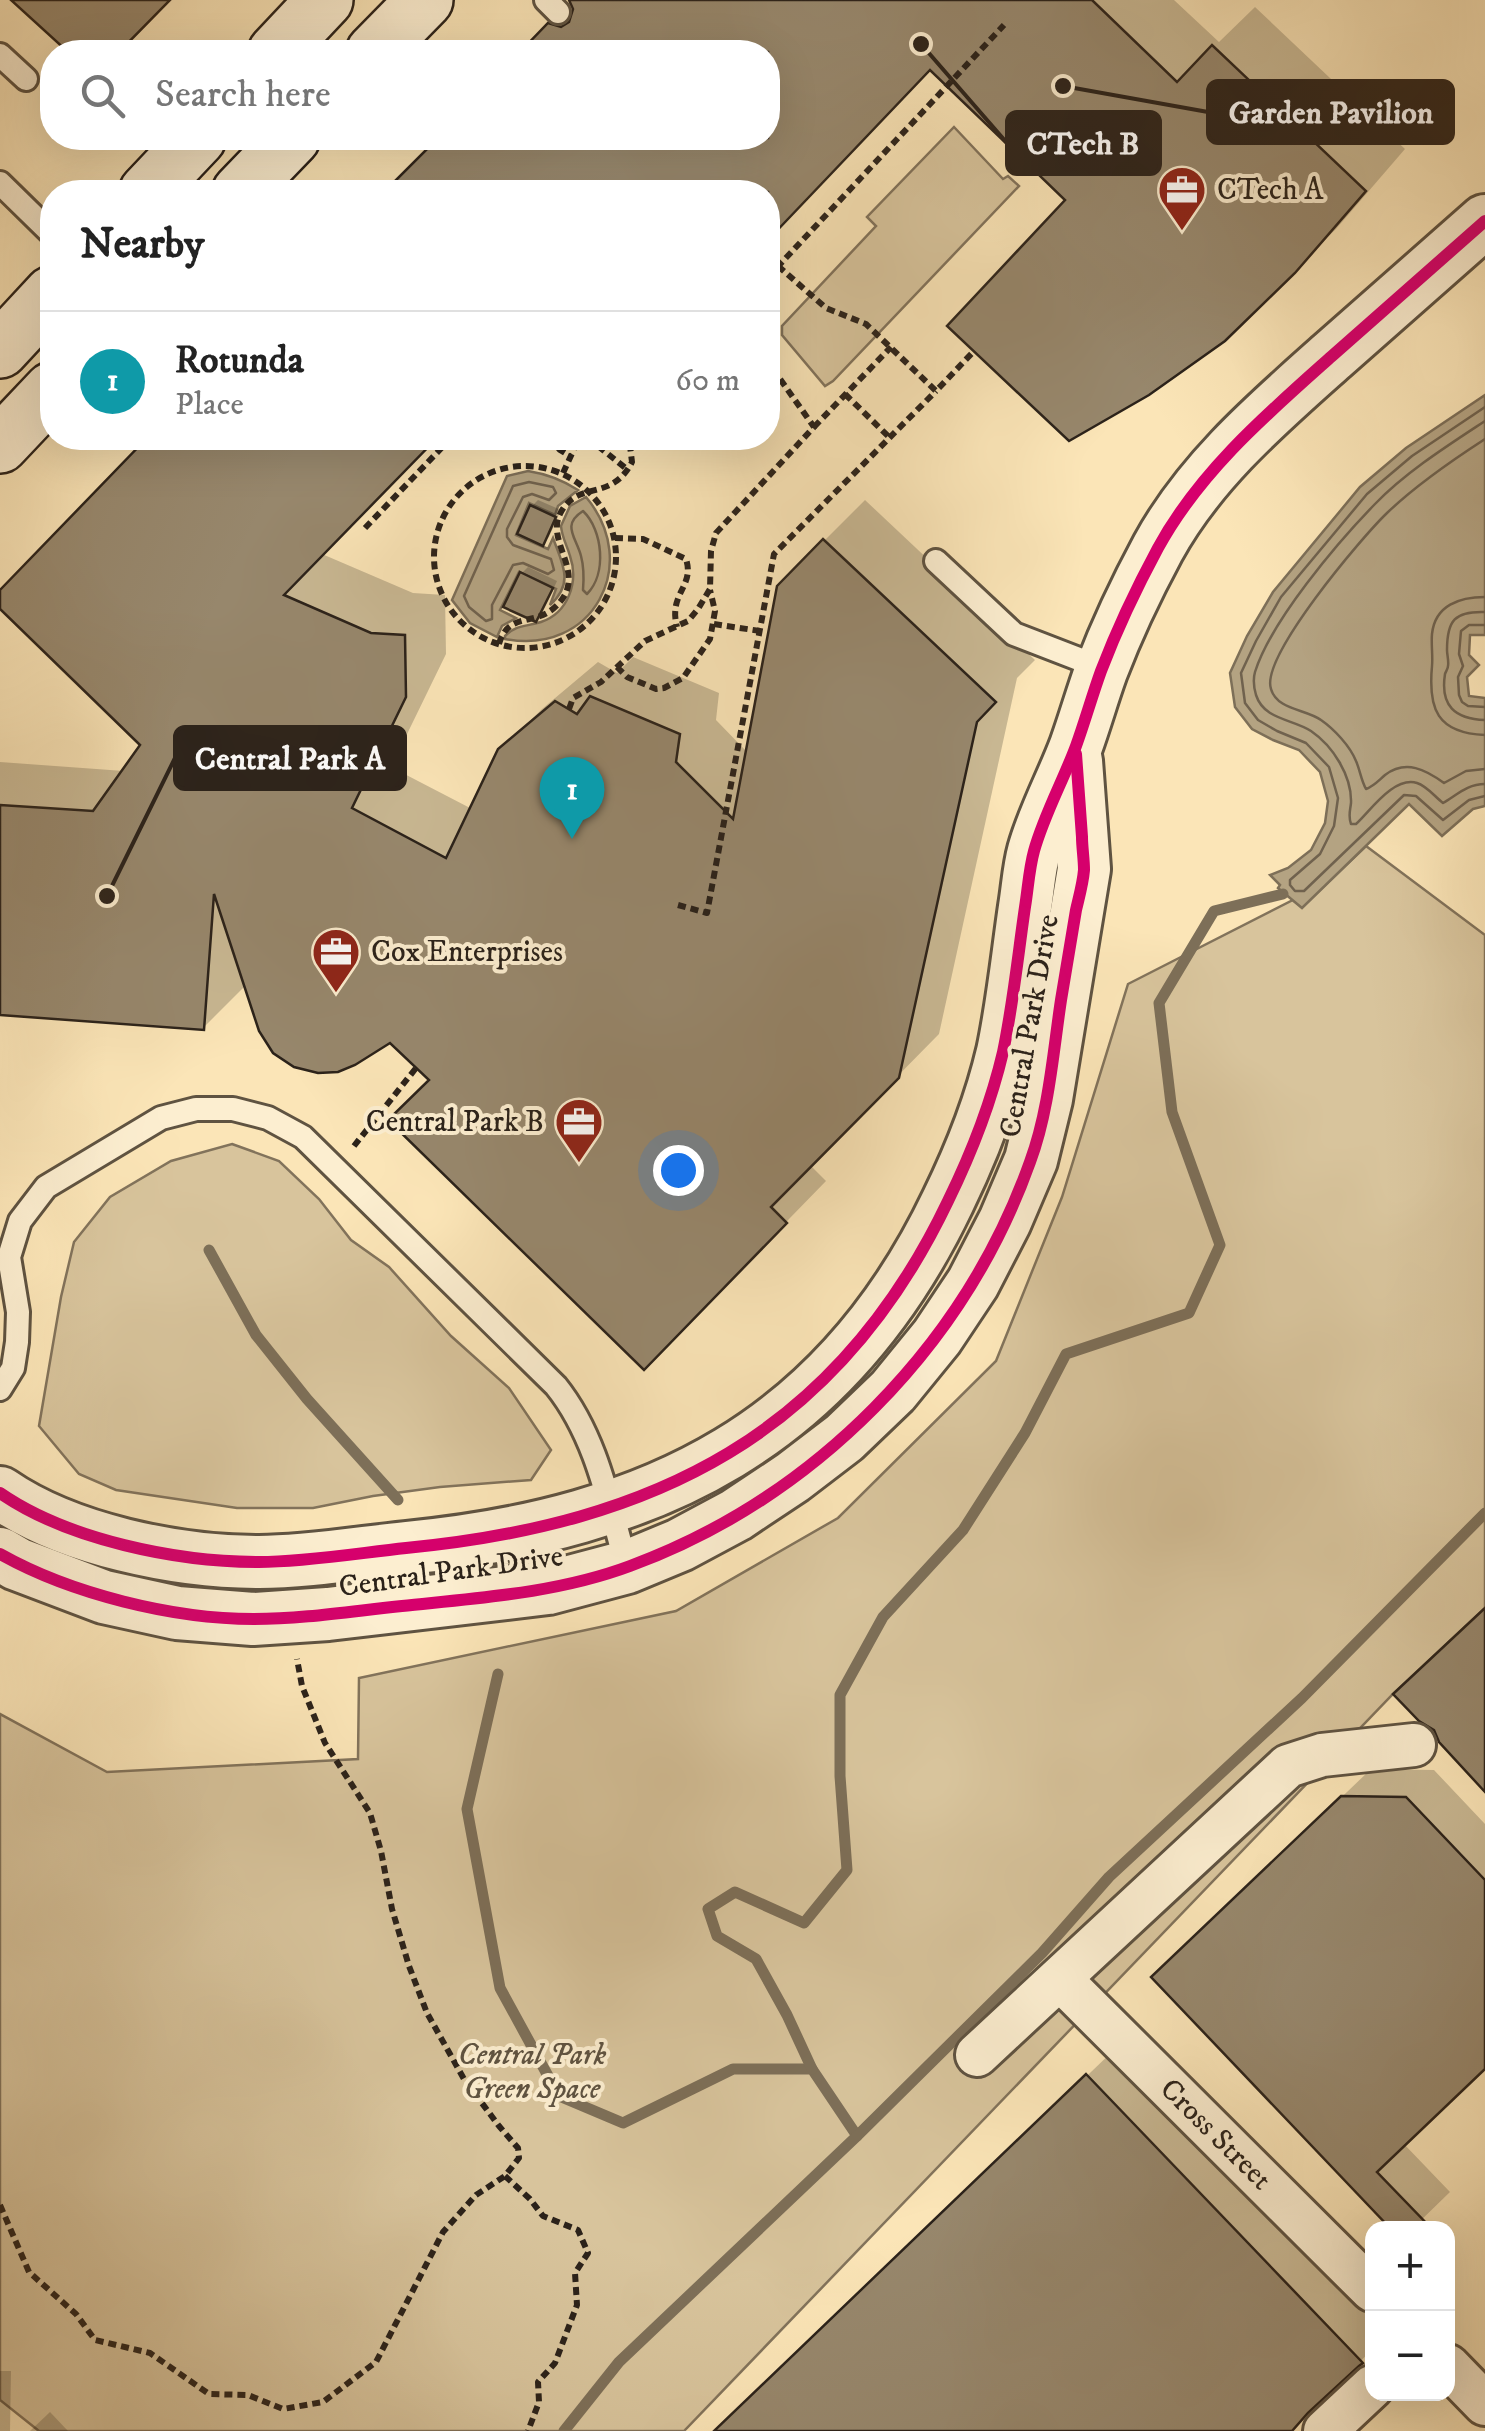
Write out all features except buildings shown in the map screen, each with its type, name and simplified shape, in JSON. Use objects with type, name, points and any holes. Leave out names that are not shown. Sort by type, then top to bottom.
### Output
[{"type":"main road","points":[[287,40],[325,0]]},
{"type":"main road","points":[[386,40],[425,0]]},
{"type":"main road","points":[[158,180],[187,150]]},
{"type":"main road","points":[[252,180],[280,150]]},
{"type":"main road","points":[[0,350],[40,307]]},
{"type":"main road","points":[[0,445],[40,403]]},
{"type":"street","name":"Central Park Drive","points":[[0,1493],[84,1534],[172,1556],[260,1562],[414,1548],[510,1534],[655,1492],[758,1436],[808,1395],[853,1348],[904,1282],[959,1178],[1003,1053],[1034,852],[1102,668],[1162,540],[1194,494],[1263,416],[1484,222]]},
{"type":"street","name":"Central Park Drive","points":[[0,1554],[104,1597],[177,1612],[253,1619],[345,1612],[548,1588],[627,1567],[736,1515],[793,1478],[844,1438],[892,1391],[936,1337],[973,1282],[1031,1160],[1046,1099],[1084,869],[1075,748]]},
{"type":"street","points":[[977,2055],[1288,1766],[1322,1755],[1414,1745]]},
{"type":"street","name":"Cross Street","points":[[1060,1979],[1365,2283]]},
{"type":"street","points":[[1455,2373],[1485,2404]]},
{"type":"street","points":[[1325,2431],[1365,2394]]},
{"type":"lane","points":[[0,55],[26,79]]},
{"type":"lane","points":[[0,183],[40,222]]},
{"type":"lane","points":[[936,561],[1014,634],[1102,668]]},
{"type":"lane","points":[[0,1389],[14,1368],[17,1342],[18,1312],[9,1257],[20,1221],[46,1187],[161,1118],[196,1109],[233,1109],[268,1118],[302,1136],[572,1406],[588,1438],[627,1567]]},
{"type":"path","points":[[780,264],[1004,26]]},
{"type":"path","points":[[780,268],[820,304],[866,324],[936,391]]},
{"type":"path","points":[[617,667],[656,689],[684,678],[702,654],[714,624],[710,551],[716,533],[891,347]]},
{"type":"path","points":[[678,906],[707,913],[774,554],[974,351]]},
{"type":"path","points":[[780,379],[814,427]]},
{"type":"path","points":[[846,394],[889,437]]},
{"type":"path","points":[[365,528],[440,450]]},
{"type":"path","points":[[560,450],[570,456]]},
{"type":"path","points":[[563,473],[573,450]]},
{"type":"path","points":[[605,450],[628,470]]},
{"type":"path","points":[[498,644],[509,626],[544,615],[559,604],[567,586],[568,569],[557,534],[558,518],[568,502],[582,492],[614,484],[628,470],[631,450]]},
{"type":"path","points":[[532,465],[563,473],[589,492],[607,515],[616,545],[616,577],[603,606],[582,630],[554,645],[522,649],[498,644],[466,627],[447,605],[436,578],[434,550],[440,522],[455,497],[477,478],[504,468],[532,465]]},
{"type":"path","points":[[614,538],[644,540],[686,559],[689,572],[674,605],[677,627]]},
{"type":"path","points":[[569,709],[573,698],[601,682],[645,641],[688,621],[710,588]]},
{"type":"path","points":[[714,624],[760,631]]},
{"type":"path","points":[[354,1146],[416,1068]]},
{"type":"path","points":[[0,2205],[29,2272],[76,2314],[95,2340],[150,2353],[209,2394],[248,2396],[283,2409],[323,2402],[376,2362],[443,2232],[476,2194],[505,2176],[519,2158],[518,2148],[464,2079],[427,2013],[392,1909],[370,1813],[325,1743],[302,1686],[296,1652]]},
{"type":"path","points":[[505,2176],[543,2216],[578,2230],[588,2254],[575,2273],[577,2305],[556,2363],[538,2382],[539,2402],[528,2431]]},
{"type":"green space","points":[[954,127],[1003,179],[1008,176],[1019,186],[825,386],[782,335],[782,326],[876,226],[867,217]]},
{"type":"green space","name":"Central Park Green Space","points":[[1366,846],[1485,935],[1485,1608],[1393,1694],[684,2431],[39,2431],[0,2400],[0,1714],[107,1772],[358,1759],[359,1678],[676,1611],[838,1518],[996,1361],[1062,1197],[1128,984],[1293,900],[1302,907]]},
{"type":"green space","points":[[232,1144],[279,1161],[319,1199],[351,1240],[389,1267],[451,1336],[509,1388],[551,1450],[531,1480],[440,1487],[313,1508],[237,1508],[116,1490],[79,1474],[39,1426],[74,1242],[110,1197],[171,1161]]},
{"type":"water","points":[[1485,395],[1485,635],[1470,635],[1469,655],[1479,665],[1467,677],[1469,696],[1485,698],[1485,806],[1473,809],[1442,836],[1409,804],[1302,908],[1278,888],[1280,885],[1270,875],[1288,868],[1311,850],[1325,823],[1328,801],[1320,772],[1299,750],[1252,729],[1235,707],[1230,673],[1273,592],[1360,487],[1406,448]]},
{"type":"water","points":[[528,471],[578,490],[558,506],[555,515],[529,503],[516,535],[548,549],[553,538],[563,564],[564,581],[550,605],[556,589],[519,572],[500,610],[516,618],[502,626],[497,637],[470,623],[452,600],[507,476]]},
{"type":"water","points":[[586,497],[602,523],[609,550],[608,576],[600,599],[584,619],[563,633],[536,641],[505,639],[514,629],[550,618],[564,604],[573,576],[561,526],[570,506]]},
{"type":"waterway","points":[[812,2069],[756,1959],[717,1936],[708,1909],[735,1892],[804,1923],[847,1870],[840,1776],[840,1695],[883,1617],[963,1530],[1025,1433],[1066,1354],[1189,1313],[1220,1245],[1172,1112],[1159,1003],[1214,911],[1283,894]]},
{"type":"waterway","points":[[209,1250],[256,1335],[307,1399],[398,1500]]},
{"type":"waterway","points":[[564,2431],[619,2362],[857,2136],[1042,1953],[1109,1877],[1302,1698],[1485,1513]]},
{"type":"waterway","points":[[498,1674],[467,1809],[500,1988],[559,2096],[623,2123],[733,2069],[812,2069],[857,2136]]},
{"type":"cycle path","points":[[0,1493],[58,1524],[159,1553],[259,1562],[332,1557],[496,1536],[580,1516],[658,1489],[729,1453],[793,1407],[852,1350],[903,1282],[965,1165],[1003,1052],[1038,838],[1076,746],[1107,655],[1158,548],[1194,494],[1237,444],[1485,221]]},
{"type":"cycle path","points":[[0,1554],[58,1581],[123,1602],[223,1618],[291,1618],[489,1597],[575,1583],[630,1566],[697,1537],[761,1500],[820,1457],[874,1408],[923,1353],[966,1294],[1001,1230],[1030,1162],[1046,1102],[1083,875],[1076,754]]},
{"type":"place","name":"CTech B","points":[[921,44]]},
{"type":"place","name":"Garden Pavilion","points":[[1063,86]]},
{"type":"place","name":"CTech A","points":[[1182,232]]},
{"type":"place","name":"Rotunda","points":[[572,839]]},
{"type":"place","name":"Central Park A","points":[[107,896]]},
{"type":"place","name":"Cox Enterprises","points":[[336,994]]},
{"type":"place","name":"Central Park B","points":[[579,1164]]}]
